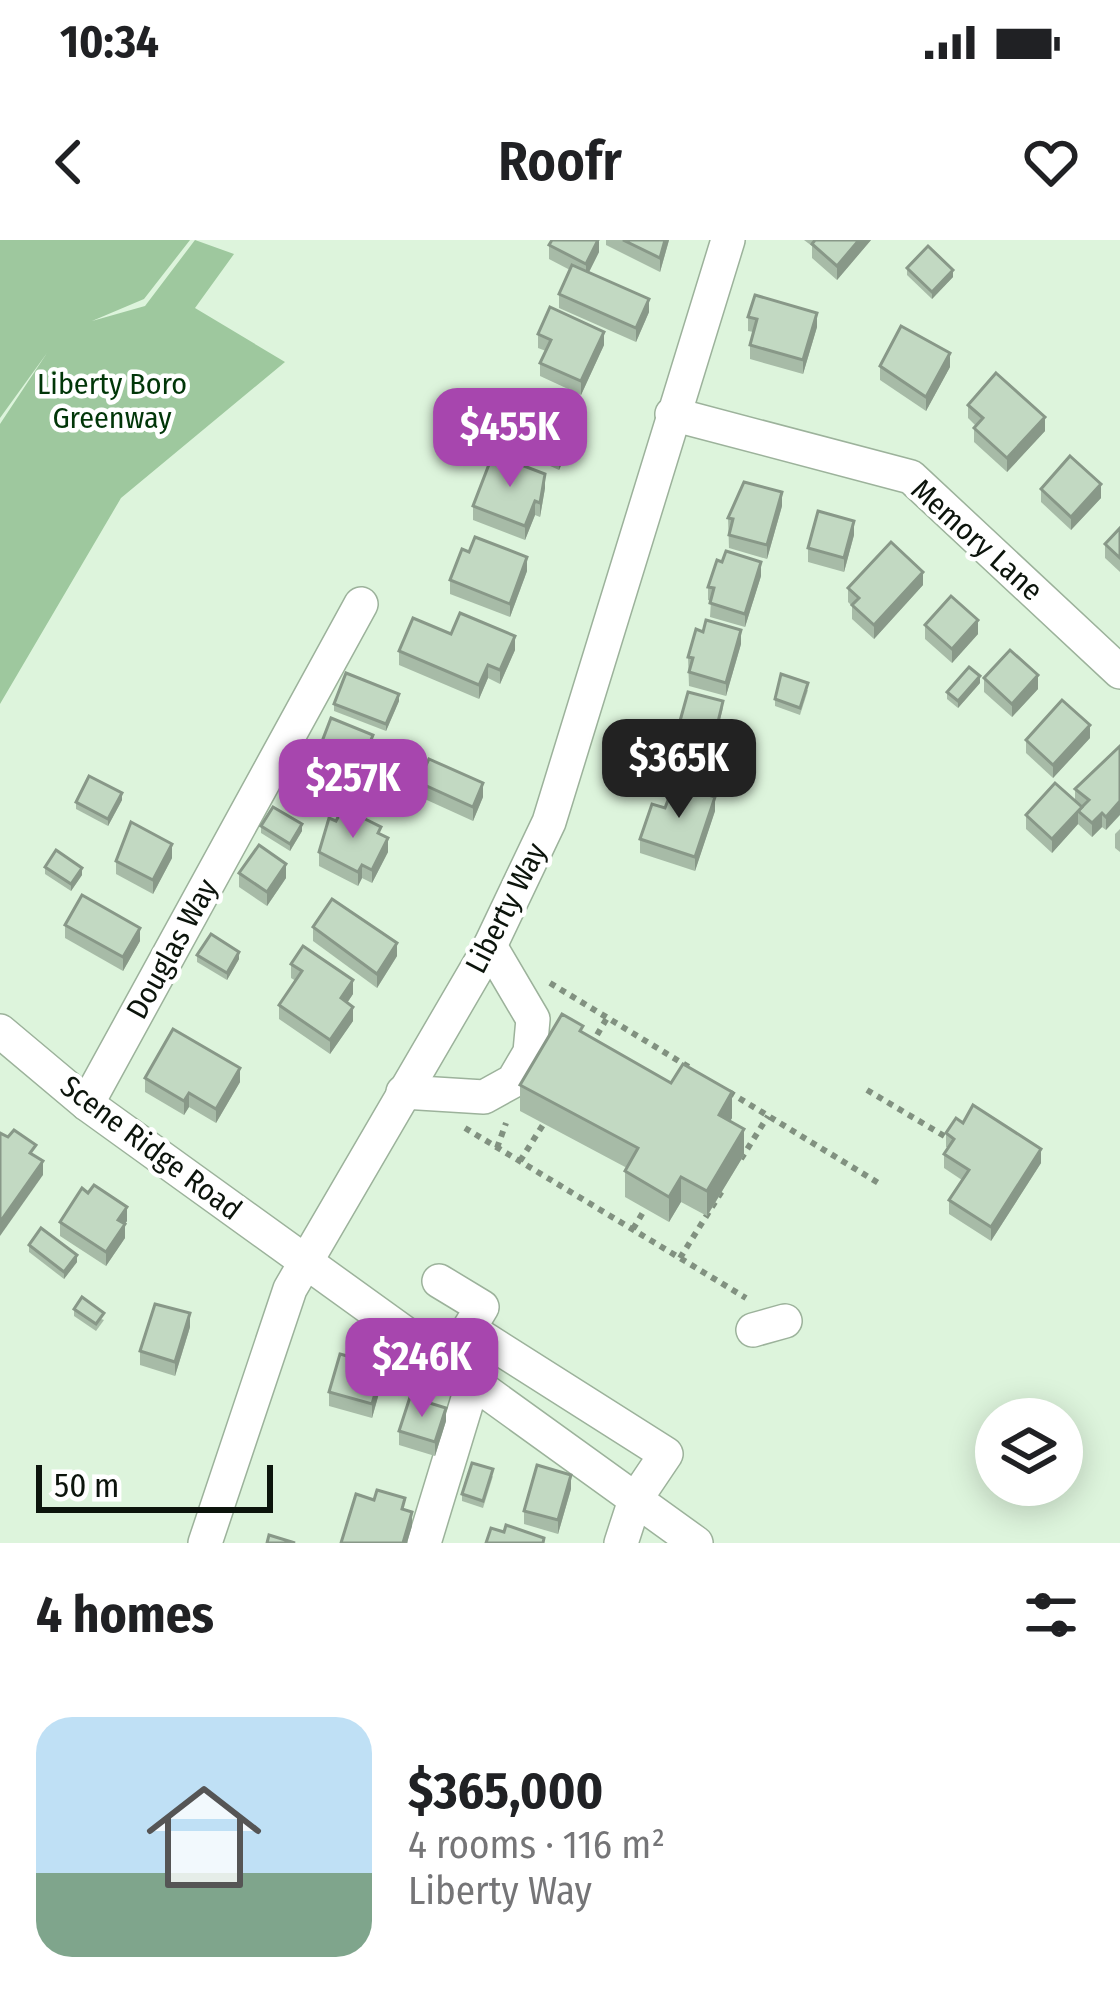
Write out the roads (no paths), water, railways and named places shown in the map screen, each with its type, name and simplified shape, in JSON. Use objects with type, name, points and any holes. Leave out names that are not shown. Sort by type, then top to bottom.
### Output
[{"type":"street","name":"Liberty Way","points":[[205,1543],[290,1288],[524,881],[574,754],[672,414],[728,240]]},
{"type":"street","name":"Memory Lane","points":[[672,414],[911,477],[1120,672]]},
{"type":"street","name":"Douglas Way","points":[[87,1105],[361,604]]},
{"type":"street","points":[[404,1091],[484,1097],[513,1081],[530,1052],[532,1019],[490,946]]},
{"type":"street","name":"Scene Ridge Road","points":[[0,1031],[87,1105],[696,1543]]},
{"type":"street","points":[[424,1543],[467,1378],[469,1330],[482,1307],[439,1281]]},
{"type":"street","points":[[469,1330],[666,1454],[635,1500],[621,1543]]},
{"type":"street","points":[[467,1378],[502,1350]]},
{"type":"street","points":[[558,1444],[583,1402]]},
{"type":"park label","name":"Liberty Boro Greenway","points":[[112,401]]}]
